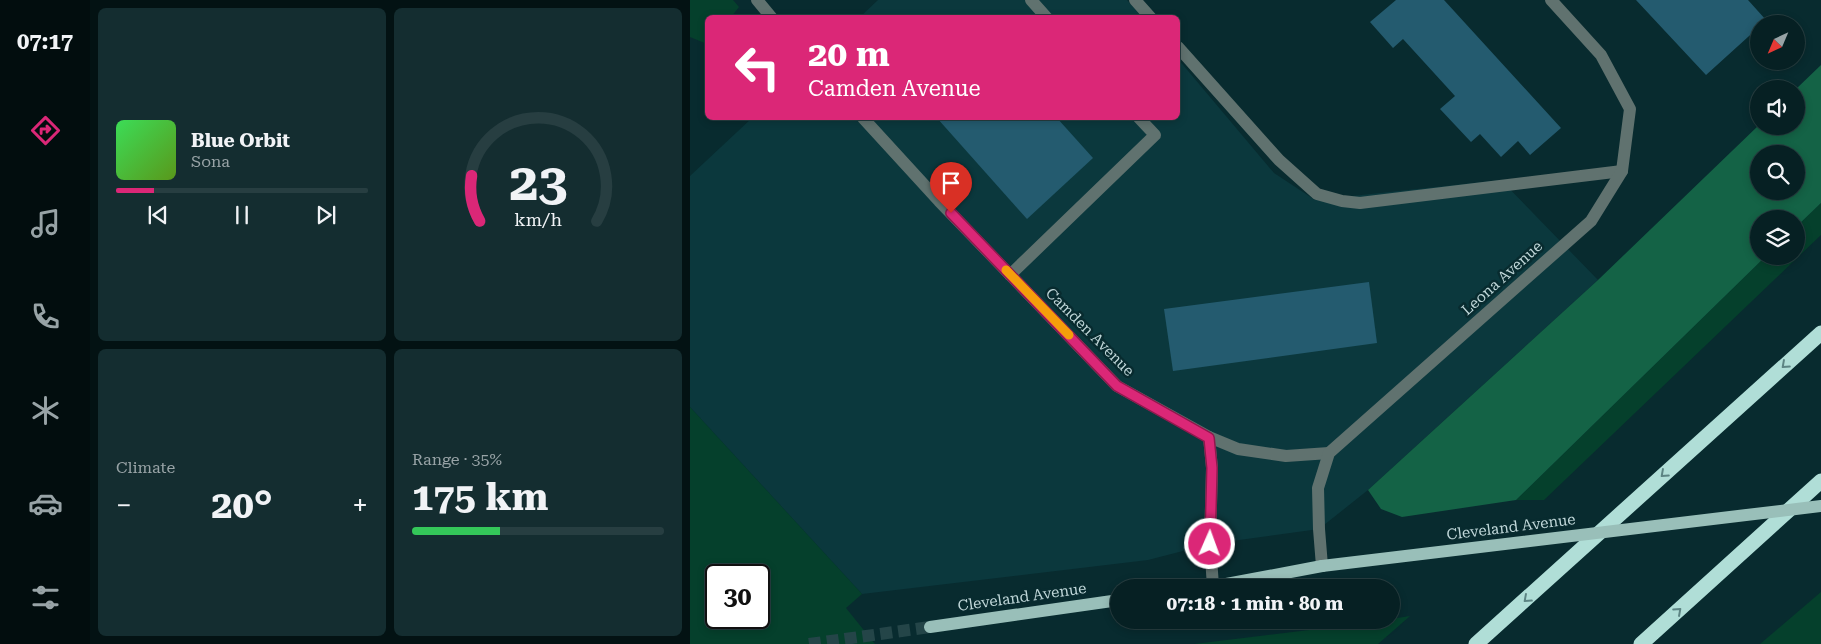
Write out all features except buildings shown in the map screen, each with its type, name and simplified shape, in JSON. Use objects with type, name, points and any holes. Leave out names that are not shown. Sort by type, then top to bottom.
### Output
[{"type":"highway","points":[[1476,644],[1821,333]]},
{"type":"highway","points":[[1641,644],[1821,481]]},
{"type":"main road","name":"Cleveland Avenue","points":[[1252,579],[1322,566],[1821,506]]},
{"type":"main road","name":"Cleveland Avenue","points":[[930,627],[1110,601]]},
{"type":"street","points":[[756,0],[769,15]]},
{"type":"street","points":[[1031,0],[1044,15]]},
{"type":"street","points":[[1135,0],[1148,15]]},
{"type":"street","name":"Leona Avenue","points":[[1330,452],[1591,221],[1622,171],[1630,109],[1601,56],[1551,0]]},
{"type":"street","points":[[1180,49],[1279,160],[1317,194],[1342,201],[1360,203],[1622,171]]},
{"type":"street","name":"Camden Avenue","points":[[865,120],[939,201],[1117,386],[1209,438],[1238,449],[1286,456],[1330,452]]},
{"type":"street","points":[[1010,275],[1155,135],[1141,120]]},
{"type":"street","points":[[1209,438],[1212,468],[1209,579]]},
{"type":"street","points":[[1322,566],[1318,529],[1318,488],[1330,452]]},
{"type":"shaded area","points":[[878,0],[1127,0],[1140,15],[862,15]]},
{"type":"shaded area","points":[[1180,61],[1274,173],[1315,200],[1501,180],[1598,280],[1368,490],[1319,529],[1210,544],[1148,560],[862,594],[690,407],[690,176],[750,120],[1180,120]]},
{"type":"green space","points":[[690,0],[733,0],[739,7],[733,15],[705,15],[705,43],[690,37]]},
{"type":"green space","points":[[1821,65],[1821,203],[1805,218],[1805,210],[1750,210],[1750,265],[1757,265],[1516,500],[1402,517],[1381,509],[1368,490],[1598,280],[1750,134],[1805,135],[1805,80]]},
{"type":"green space","points":[[1821,203],[1821,235],[1805,250],[1805,218]]},
{"type":"green space","points":[[1757,265],[1790,265],[1544,500],[1516,500]]},
{"type":"green space","points":[[690,407],[862,594],[846,608],[875,644],[690,644]]},
{"type":"green space","points":[[1821,592],[1821,644],[1760,644]]},
{"type":"green space","points":[[1410,616],[1400,625],[1400,618]]},
{"type":"green space","points":[[1317,629],[1395,629],[1378,644],[1194,644]]},
{"type":"tunnel","points":[[809,644],[930,627]]},
{"type":"slow traffic","points":[[1006,270],[1069,335]]},
{"type":"route","points":[[951,213],[1117,386],[1209,438],[1212,468],[1210,544]]}]
